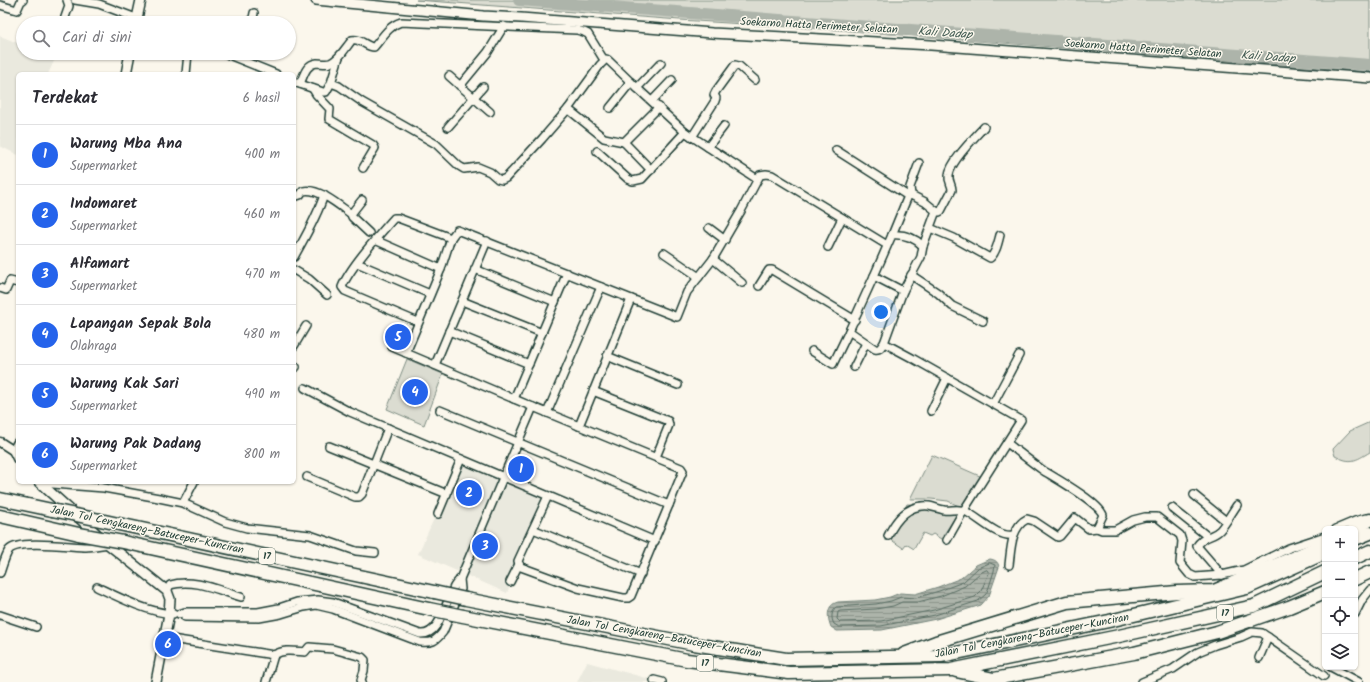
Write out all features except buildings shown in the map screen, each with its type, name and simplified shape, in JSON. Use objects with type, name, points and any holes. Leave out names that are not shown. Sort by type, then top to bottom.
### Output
[{"type":"highway","name":"Jalan Tol Cengkareng–Batuceper–Kunciran","points":[[0,499],[466,599],[694,644],[786,659],[942,656],[1109,621],[1247,588],[1322,554]]},
{"type":"highway","name":"Jalan Tol Cengkareng–Batuceper–Kunciran","points":[[0,516],[463,616],[687,660],[789,673],[951,670],[1119,636],[1254,606],[1322,573]]},
{"type":"highway","points":[[1358,527],[1370,520]]},
{"type":"highway","points":[[1358,538],[1370,532]]},
{"type":"highway","points":[[895,657],[936,642],[1067,602],[1177,592],[1214,591],[1322,545]]},
{"type":"highway","points":[[1358,557],[1370,551]]},
{"type":"highway","points":[[1358,578],[1370,572]]},
{"type":"highway","points":[[951,670],[994,679],[1134,653],[1217,632],[1290,607],[1322,593]]},
{"type":"main road","points":[[137,16],[141,0]]},
{"type":"main road","name":"Soekarno Hatta Perimeter Selatan","points":[[316,0],[483,16],[712,33],[910,43],[1370,78]]},
{"type":"main road","points":[[126,72],[129,60]]},
{"type":"main road","points":[[41,484],[108,544],[167,591],[170,599],[169,614],[156,682]]},
{"type":"street","points":[[0,5],[18,10],[21,1],[23,0]]},
{"type":"street","points":[[65,16],[69,6],[67,0]]},
{"type":"street","points":[[75,0],[98,4],[125,16]]},
{"type":"street","points":[[339,57],[331,83],[326,92],[297,83],[310,65],[316,63],[330,63],[339,57],[352,40],[361,41],[368,46],[374,47],[388,29],[400,22],[570,29],[584,32],[588,34],[604,60],[608,60],[685,132],[757,179]]},
{"type":"street","points":[[460,86],[488,52],[504,26]]},
{"type":"street","points":[[186,72],[187,60]]},
{"type":"street","points":[[248,60],[272,72]]},
{"type":"street","points":[[331,83],[339,86],[362,102],[436,144],[464,169],[478,167],[490,172],[498,179],[502,180],[506,178],[568,109],[604,60]]},
{"type":"street","points":[[637,88],[661,63]]},
{"type":"street","points":[[692,137],[715,101],[716,98],[714,95],[716,91],[735,66],[739,66],[755,80]]},
{"type":"street","points":[[449,76],[490,112]]},
{"type":"street","points":[[652,101],[672,80]]},
{"type":"street","points":[[610,108],[631,82]]},
{"type":"street","points":[[448,128],[483,87]]},
{"type":"street","points":[[313,89],[330,109],[329,119],[373,145],[375,148],[363,168]]},
{"type":"street","points":[[624,142],[659,107]]},
{"type":"street","points":[[568,109],[604,138],[624,142],[651,170]]},
{"type":"street","points":[[708,147],[724,126]]},
{"type":"street","points":[[836,150],[910,195],[925,202],[939,212],[941,211],[952,190],[949,182],[951,167],[984,126]]},
{"type":"street","points":[[597,151],[628,179],[642,179],[685,132]]},
{"type":"street","points":[[812,352],[833,364],[855,320],[910,195],[910,187],[919,163]]},
{"type":"street","points":[[406,353],[441,269],[451,238],[457,230],[677,317],[688,292],[713,259],[725,240],[760,175],[772,175],[887,245]]},
{"type":"street","points":[[296,195],[300,194],[303,190],[324,195],[351,214],[354,220],[369,233]]},
{"type":"street","points":[[296,253],[310,228],[324,195]]},
{"type":"street","points":[[351,214],[362,200]]},
{"type":"street","points":[[849,331],[878,350],[880,349],[884,343],[911,275],[921,257],[923,246],[936,211]]},
{"type":"street","points":[[418,322],[345,291],[342,289],[344,282],[357,263],[394,218],[398,218],[451,238]]},
{"type":"street","points":[[828,247],[842,218]]},
{"type":"street","points":[[709,228],[725,240]]},
{"type":"street","points":[[930,228],[954,238],[990,258],[997,247],[1000,235]]},
{"type":"street","points":[[892,235],[907,236],[923,246]]},
{"type":"street","points":[[375,240],[441,269]]},
{"type":"street","points":[[435,365],[487,241]]},
{"type":"street","points":[[664,253],[699,277]]},
{"type":"street","points":[[713,259],[742,283]]},
{"type":"street","points":[[357,263],[430,294]]},
{"type":"street","points":[[475,268],[555,302]]},
{"type":"street","points":[[759,286],[769,270],[772,270],[855,320]]},
{"type":"street","points":[[296,271],[313,281],[327,295]]},
{"type":"street","points":[[514,399],[567,273]]},
{"type":"street","points":[[911,275],[938,293],[952,306],[983,321]]},
{"type":"street","points":[[874,276],[904,291]]},
{"type":"street","points":[[0,288],[6,290],[10,281],[16,282]]},
{"type":"street","points":[[548,413],[601,287]]},
{"type":"street","points":[[579,426],[631,299]]},
{"type":"street","points":[[462,301],[542,333]]},
{"type":"street","points":[[296,343],[306,326]]},
{"type":"street","points":[[449,331],[529,364]]},
{"type":"street","points":[[854,368],[866,343]]},
{"type":"street","points":[[884,343],[1021,420],[964,510],[947,540]]},
{"type":"street","points":[[392,347],[683,469],[670,505],[641,574],[631,596],[628,598],[578,588],[521,567],[519,564]]},
{"type":"street","points":[[993,404],[1019,355]]},
{"type":"street","points":[[607,356],[678,385]]},
{"type":"street","points":[[931,412],[946,378]]},
{"type":"street","points":[[305,388],[350,412],[655,541]]},
{"type":"street","points":[[593,390],[668,421],[669,425],[656,457]]},
{"type":"street","points":[[97,587],[127,601],[169,614],[179,614],[184,617],[259,618],[316,605],[333,609],[420,642],[430,643],[438,638],[443,632],[461,589],[460,579],[533,407]]},
{"type":"street","points":[[440,410],[670,505]]},
{"type":"street","points":[[307,477],[355,497],[359,497],[362,494],[388,428]]},
{"type":"street","points":[[0,442],[16,450]]},
{"type":"street","points":[[1007,443],[1043,470],[1092,503],[1102,512],[1097,528]]},
{"type":"street","points":[[329,446],[447,494]]},
{"type":"street","points":[[438,514],[461,459]]},
{"type":"street","points":[[79,484],[105,485],[183,503],[225,522],[247,528],[310,535],[356,551],[375,553]]},
{"type":"street","points":[[183,503],[193,484]]},
{"type":"street","points":[[1194,495],[1226,521]]},
{"type":"street","points":[[510,582],[548,496]]},
{"type":"street","points":[[888,536],[894,523],[916,506],[928,506],[945,510],[964,510],[993,530],[1010,536],[1014,535]]},
{"type":"street","points":[[1222,575],[1197,546],[1201,540],[1207,536],[1214,535],[1219,531],[1237,506]]},
{"type":"street","points":[[1172,508],[1207,536]]},
{"type":"street","points":[[1344,526],[1370,516]]},
{"type":"street","points":[[1009,565],[1014,535],[1023,521],[1027,519],[1034,521],[1060,536],[1075,518],[1088,529],[1097,528],[1102,530],[1115,530],[1133,520],[1145,517],[1157,517],[1180,535],[1182,541],[1180,563],[1189,574],[1195,577],[1222,575],[1244,570],[1289,548],[1322,537]]},
{"type":"street","points":[[533,529],[641,574]]},
{"type":"street","points":[[0,573],[9,549],[15,546],[24,544],[44,544],[88,547],[108,544]]},
{"type":"street","points":[[167,591],[170,585],[177,583],[190,583],[209,586],[241,596]]},
{"type":"street","points":[[1358,608],[1370,590]]},
{"type":"street","points":[[0,615],[36,627]]},
{"type":"street","points":[[1142,682],[1173,669],[1198,652],[1252,632],[1262,632],[1322,679],[1328,670]]},
{"type":"street","points":[[1259,658],[1268,637]]},
{"type":"street","points":[[165,638],[274,655],[281,651],[291,650],[305,652],[309,647],[333,650],[365,660],[361,680],[362,682]]},
{"type":"street","points":[[266,682],[274,655]]},
{"type":"street","points":[[1336,670],[1359,682]]},
{"type":"street","points":[[654,680],[662,682]]},
{"type":"shaded area","points":[[416,0],[1370,0],[1370,72],[839,30],[680,20]]},
{"type":"shaded area","points":[[0,36],[16,42],[16,60],[55,60],[49,72],[16,72],[16,154],[0,146]]},
{"type":"shaded area","points":[[407,359],[443,374],[424,425],[387,409]]},
{"type":"shaded area","points":[[1370,422],[1370,452],[1360,458],[1349,461],[1335,456],[1333,449],[1350,431]]},
{"type":"shaded area","points":[[932,455],[982,477],[963,508],[948,501],[910,499]]},
{"type":"shaded area","points":[[461,459],[545,493],[507,593],[418,554]]},
{"type":"shaded area","points":[[907,504],[947,507],[959,511],[941,539],[933,534],[930,536],[923,533],[914,549],[906,544],[903,548],[890,539]]},
{"type":"shaded area","points":[[587,662],[661,682],[577,682]]},
{"type":"water","points":[[990,559],[994,560],[999,567],[989,596],[981,605],[936,619],[882,630],[837,631],[831,627],[828,612],[831,606],[838,602],[875,600],[900,593],[915,594],[961,578],[976,565]]},
{"type":"waterway","name":"Kali Dadap","points":[[519,0],[1370,65]]},
{"type":"place","name":"Warung Kak Sari","points":[[398,337]]},
{"type":"place","name":"Lapangan Sepak Bola","points":[[415,392]]},
{"type":"place","name":"Warung Mba Ana","points":[[521,469]]},
{"type":"place","name":"Indomaret","points":[[469,493]]},
{"type":"place","name":"Alfamart","points":[[485,546]]},
{"type":"place","name":"Warung Pak Dadang","points":[[168,644]]}]
